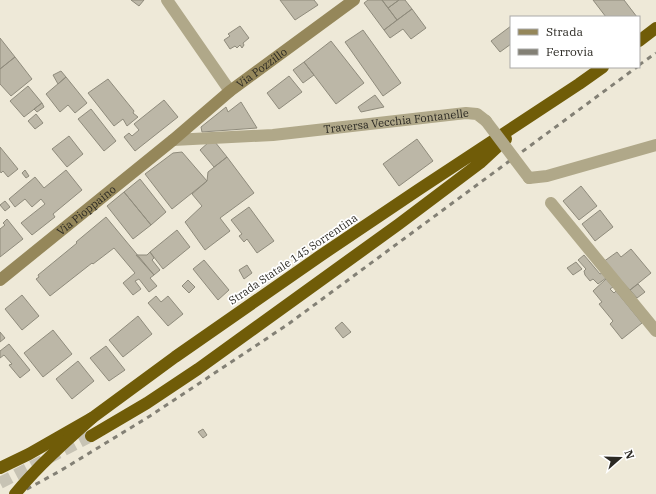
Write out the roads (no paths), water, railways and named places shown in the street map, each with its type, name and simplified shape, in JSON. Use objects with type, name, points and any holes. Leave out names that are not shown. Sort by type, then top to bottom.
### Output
[{"type":"highway","points":[[640,40],[656,28]]},
{"type":"highway","name":"Strada Statale 145 Sorrentina","points":[[15,494],[43,462],[63,443],[92,418],[133,387],[216,328],[418,190],[602,68]]},
{"type":"highway","points":[[91,436],[170,389],[342,266],[480,163],[536,113]]},
{"type":"highway","points":[[0,468],[29,454],[92,418]]},
{"type":"main road","name":"Via Pozzillo","points":[[173,140],[230,91],[354,0]]},
{"type":"main road","name":"Via Pioppaino","points":[[0,280],[173,140]]},
{"type":"street","points":[[167,0],[230,91]]},
{"type":"street","name":"Traversa Vecchia Fontanelle","points":[[173,140],[273,135],[466,113],[477,114],[486,122],[529,178],[547,176],[656,145]]},
{"type":"street","points":[[551,203],[656,331]]},
{"type":"tunnel","points":[[0,483],[91,436]]},
{"type":"railway","points":[[640,64],[656,53]]},
{"type":"railway","points":[[18,494],[60,471],[150,416],[287,325],[636,68]]}]
